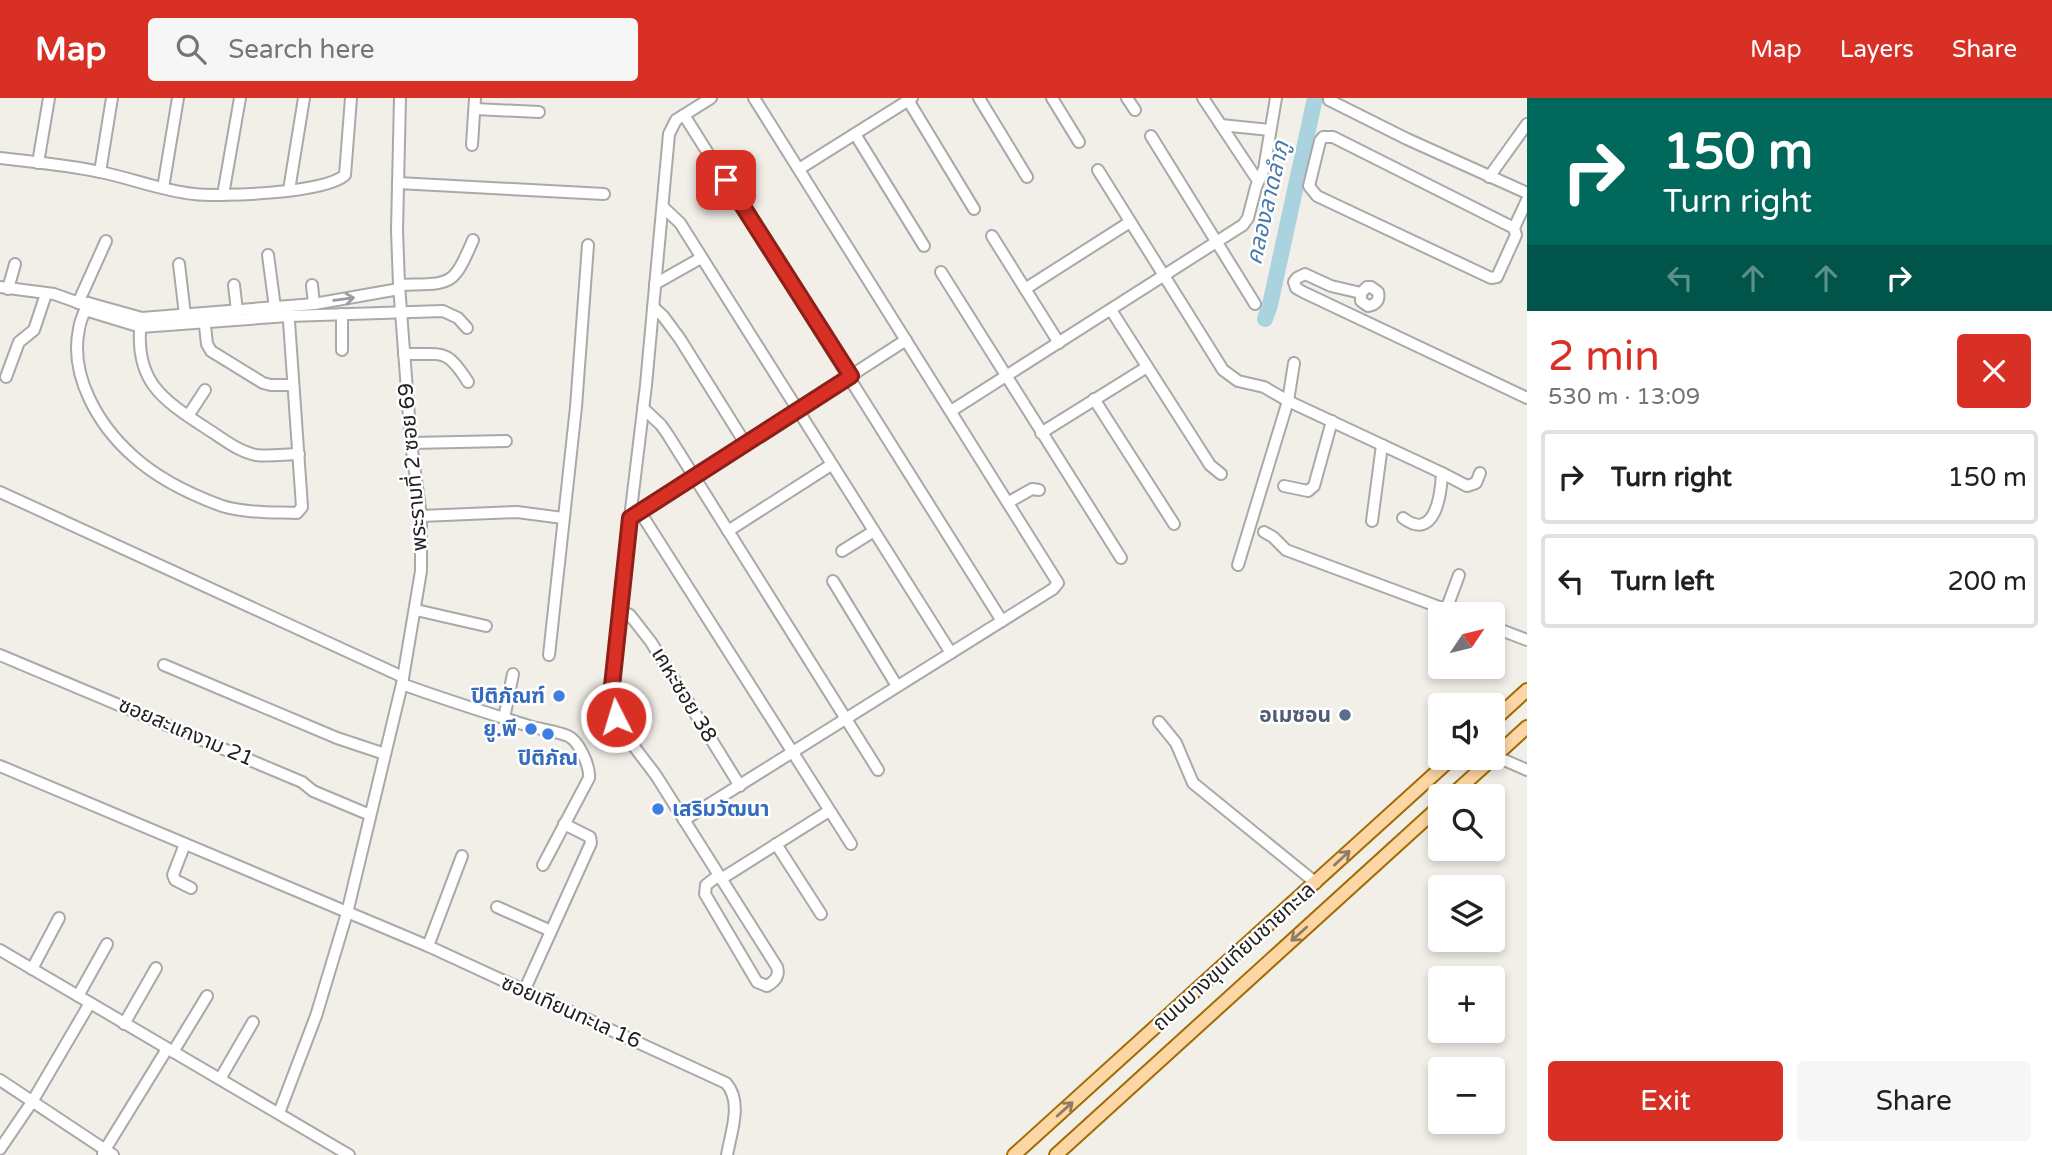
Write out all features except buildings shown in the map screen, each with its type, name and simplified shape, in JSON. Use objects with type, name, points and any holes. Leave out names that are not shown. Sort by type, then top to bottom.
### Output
[{"type":"main road","points":[[1505,710],[1527,690]]},
{"type":"main road","points":[[1505,746],[1527,727]]},
{"type":"main road","name":"ถนนบางขุนเทียนชายทะเล","points":[[1014,1155],[1439,770]]},
{"type":"main road","points":[[1464,784],[1479,770]]},
{"type":"main road","name":"ถนนบางขุนเทียนชายทะเล","points":[[1056,1155],[1428,817]]},
{"type":"street","points":[[38,163],[49,98]]},
{"type":"street","points":[[100,172],[112,98]]},
{"type":"street","points":[[163,188],[178,98]]},
{"type":"street","points":[[223,195],[240,98]]},
{"type":"street","points":[[289,190],[304,98]]},
{"type":"street","points":[[0,158],[100,172],[190,194],[223,195],[331,184],[345,175],[351,98]]},
{"type":"street","name":"พระรามที่ 2 ซอย 69","points":[[279,1112],[316,1016],[347,912],[402,680],[421,571],[421,516],[411,443],[400,312],[400,98]]},
{"type":"street","points":[[711,98],[673,124],[669,134],[643,408],[612,686],[613,708],[616,717],[684,821],[720,877],[777,967],[777,978],[767,986],[757,982],[705,894],[706,885],[720,877],[776,844],[829,811]]},
{"type":"street","points":[[684,821],[1058,583],[754,98]]},
{"type":"street","points":[[979,98],[1027,177]]},
{"type":"street","points":[[1052,98],[1079,142]]},
{"type":"street","points":[[1127,98],[1135,110]]},
{"type":"street","points":[[951,411],[1246,222],[1264,169],[1276,98]]},
{"type":"street","points":[[799,169],[910,99],[974,209]]},
{"type":"street","points":[[1329,100],[1527,193]]},
{"type":"street","points":[[1209,101],[1221,125],[1258,181]]},
{"type":"street","points":[[472,145],[475,103],[538,112]]},
{"type":"street","points":[[684,115],[851,376],[1002,621]]},
{"type":"street","points":[[1489,177],[1527,124]]},
{"type":"street","points":[[1221,125],[1270,130]]},
{"type":"street","points":[[855,134],[924,246]]},
{"type":"street","points":[[1151,136],[1255,304]]},
{"type":"street","points":[[1514,228],[1333,137],[1327,136],[1320,141],[1309,186],[1317,195],[1491,278],[1497,276],[1516,235],[1514,228],[1527,200]]},
{"type":"street","points":[[1098,170],[1223,370],[1230,377],[1248,385],[1264,387],[1467,486],[1473,486],[1479,481],[1480,473]]},
{"type":"street","points":[[398,183],[604,194]]},
{"type":"street","points":[[663,208],[680,223],[950,653]]},
{"type":"street","points":[[1026,289],[1130,222]]},
{"type":"street","points":[[992,236],[1059,343]]},
{"type":"street","points":[[15,264],[3,289],[46,294],[141,322],[282,312],[399,287],[439,284],[460,270],[473,240]]},
{"type":"street","points":[[106,241],[83,305],[78,357],[80,375],[100,417],[121,444],[146,466],[192,493],[240,510],[297,513],[302,507],[293,384],[282,312],[268,255]]},
{"type":"street","points":[[549,655],[576,407],[588,245]]},
{"type":"street","points":[[655,284],[701,258]]},
{"type":"street","points":[[179,264],[185,315]]},
{"type":"street","points":[[941,272],[1121,558]]},
{"type":"street","points":[[1361,293],[1332,286],[1305,274],[1294,282],[1296,288],[1303,292],[1527,398]]},
{"type":"street","points":[[234,285],[237,311]]},
{"type":"street","points":[[312,285],[314,304]]},
{"type":"street","points":[[6,377],[19,341],[34,330],[46,294]]},
{"type":"street","points":[[653,307],[680,339],[745,443]]},
{"type":"street","points":[[1111,310],[1210,465],[1221,474]]},
{"type":"street","points":[[141,322],[185,315],[204,318],[237,311],[342,314],[443,311],[458,318],[467,328]]},
{"type":"street","points":[[342,314],[342,350]]},
{"type":"street","points":[[204,318],[207,344],[214,353],[263,383],[293,384]]},
{"type":"street","points":[[141,322],[142,360],[153,387],[165,400],[238,448],[255,455],[299,454]]},
{"type":"street","points":[[630,518],[906,340]]},
{"type":"street","points":[[404,354],[447,356],[456,363],[468,382]]},
{"type":"street","points":[[1238,565],[1288,401],[1294,363]]},
{"type":"street","points":[[1041,433],[1147,367]]},
{"type":"street","points":[[188,416],[205,390]]},
{"type":"street","points":[[1094,399],[1174,524]]},
{"type":"street","points":[[643,408],[662,425],[878,770]]},
{"type":"street","points":[[1284,486],[1308,491],[1317,482],[1332,421]]},
{"type":"street","points":[[411,443],[506,441]]},
{"type":"street","points":[[1372,522],[1382,444]]},
{"type":"street","points":[[974,471],[985,464]]},
{"type":"street","points":[[728,531],[831,465]]},
{"type":"street","points":[[1403,519],[1413,525],[1419,525],[1435,513],[1442,473]]},
{"type":"street","points":[[1009,502],[1032,489],[1039,490]]},
{"type":"street","points":[[0,492],[402,680],[504,718],[567,735],[576,744],[590,771],[589,778],[543,865]]},
{"type":"street","points":[[928,500],[939,493]]},
{"type":"street","points":[[421,516],[517,512],[563,518]]},
{"type":"street","points":[[640,512],[851,844]]},
{"type":"street","points":[[842,551],[874,531]]},
{"type":"street","points":[[1264,532],[1286,550],[1428,603]]},
{"type":"street","points":[[1449,602],[1459,575]]},
{"type":"street","points":[[833,581],[897,686]]},
{"type":"street","points":[[416,610],[486,626]]},
{"type":"street","name":"เคหะซอย 38","points":[[621,611],[635,621],[651,642],[740,786]]},
{"type":"street","points":[[1505,632],[1527,640]]},
{"type":"street","name":"ซอยสะแกงาม 21","points":[[0,654],[277,771],[370,815]]},
{"type":"street","points":[[164,665],[337,738],[385,754]]},
{"type":"street","points":[[504,718],[513,674]]},
{"type":"street","points":[[1159,722],[1176,743],[1193,783],[1316,883]]},
{"type":"street","points":[[1505,761],[1527,769]]},
{"type":"street","name":"ซอยเทียนทะเล 16","points":[[0,766],[428,946],[726,1083],[733,1094],[735,1106],[727,1155]]},
{"type":"street","points":[[524,991],[591,843],[590,837],[564,824]]},
{"type":"street","points":[[185,844],[173,875],[175,880],[191,888]]},
{"type":"street","points":[[776,844],[821,914]]},
{"type":"street","points":[[428,946],[462,856]]},
{"type":"street","points":[[496,907],[551,931]]},
{"type":"street","points":[[32,969],[59,918]]},
{"type":"street","points":[[78,996],[107,944]]},
{"type":"street","points":[[0,950],[349,1155]]},
{"type":"street","points":[[124,1024],[156,968]]},
{"type":"street","points":[[0,1080],[107,1153],[170,1050],[207,996]]},
{"type":"street","points":[[0,1149],[32,1102],[90,1003]]},
{"type":"street","points":[[220,1079],[253,1022]]},
{"type":"waterway","name":"คลองลาดลำภู","points":[[1265,319],[1315,98]]},
{"type":"place","name":"ปิติภัณฑ์","points":[[559,696]]},
{"type":"place","name":"อเมซอน","points":[[1345,715]]},
{"type":"place","name":"ยู.พี","points":[[531,729]]},
{"type":"place","name":"ปิติภัณ","points":[[548,734]]},
{"type":"place","name":"เสริมวัฒนา","points":[[658,809]]},
{"type":"route","points":[[616,717],[612,686],[630,518],[851,376],[726,180]]}]
